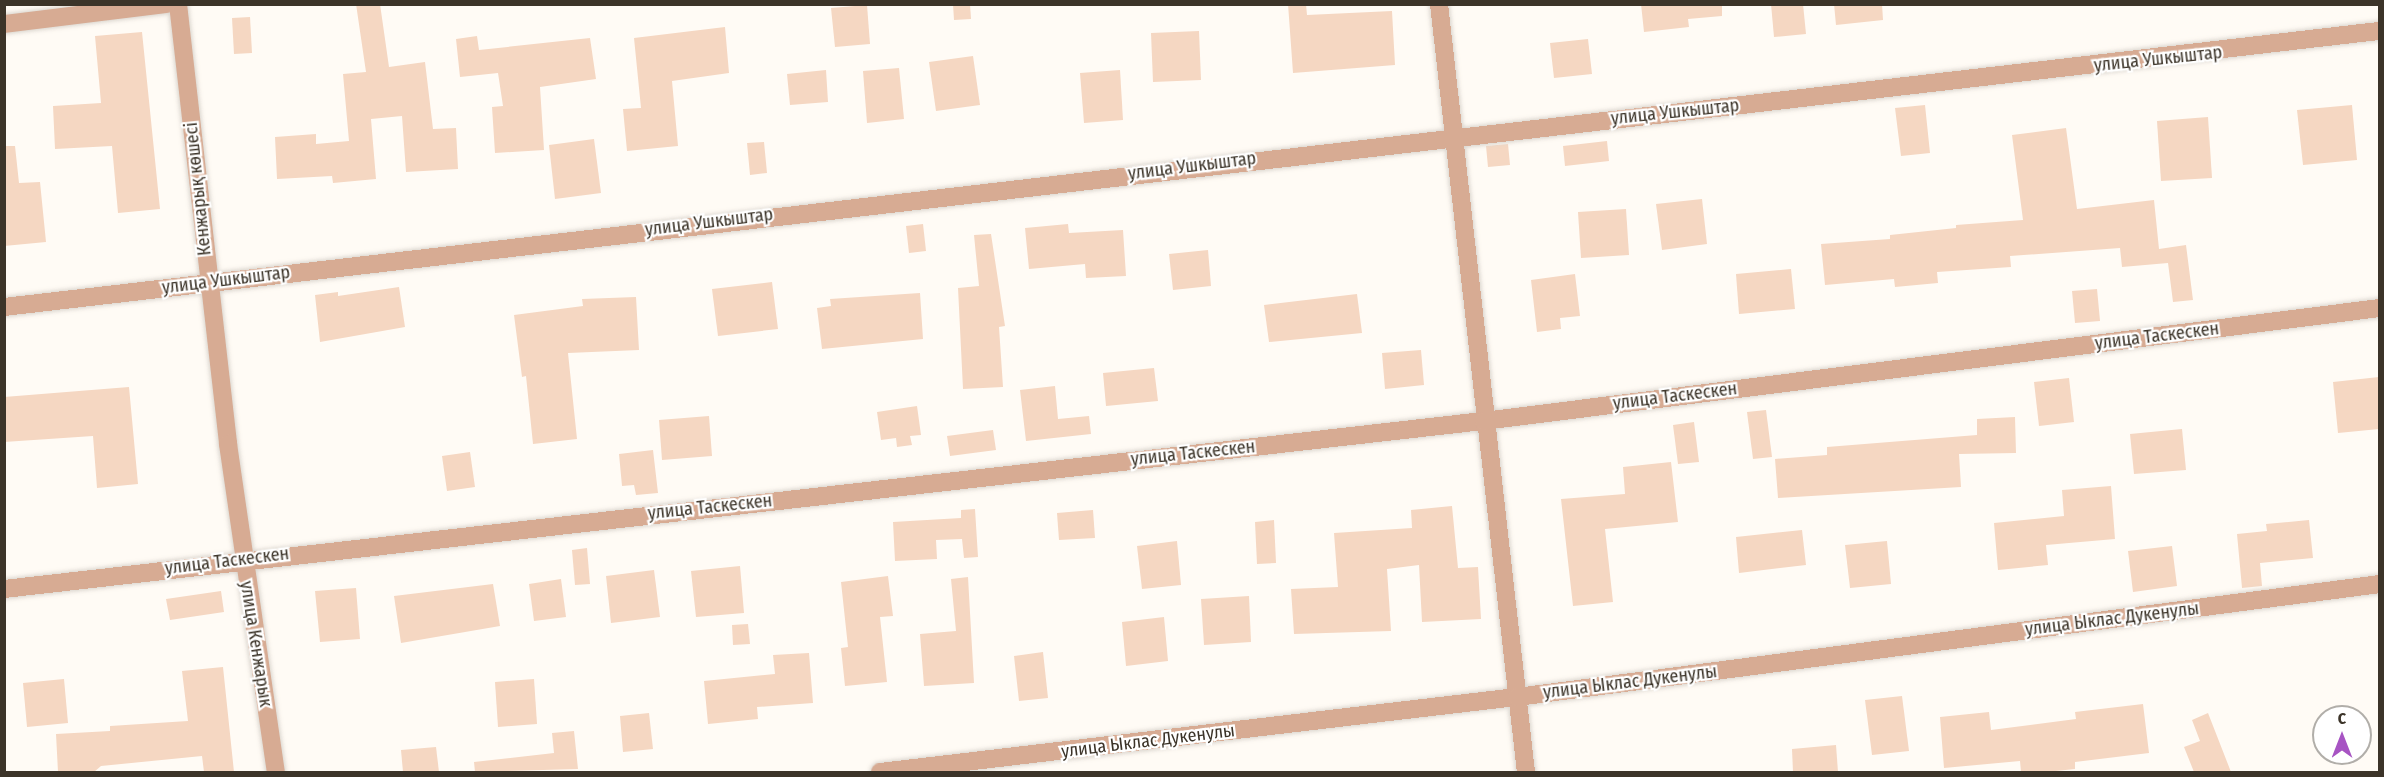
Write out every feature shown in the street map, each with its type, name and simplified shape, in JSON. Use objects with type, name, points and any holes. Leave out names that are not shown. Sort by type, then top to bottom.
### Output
[{"type":"street","points":[[4,24],[167,4]]},
{"type":"street","name":"Кенжарық көшесі","points":[[178,4],[228,444]]},
{"type":"street","points":[[1439,4],[1484,420],[1526,772]]},
{"type":"street","name":"улица Ушкыштар","points":[[4,307],[1454,136],[2332,39],[2379,31]]},
{"type":"street","name":"улица Таскескен","points":[[4,589],[243,559],[1484,420],[2379,308]]},
{"type":"street","name":"улица Кенжарык","points":[[228,444],[243,559],[276,772]]},
{"type":"street","name":"улица Ыклас Дукенулы","points":[[880,772],[1517,697],[2379,585]]},
{"type":"building","points":[[356,4],[380,4],[389,67],[425,62],[433,129],[456,128],[458,169],[406,172],[402,116],[371,119],[376,179],[333,183],[332,176],[277,179],[275,137],[316,134],[316,144],[349,141],[343,74],[366,72]]},
{"type":"building","points":[[953,4],[970,4],[971,19],[954,20]]},
{"type":"building","points":[[1288,4],[1306,4],[1307,15],[1392,11],[1395,65],[1293,73]]},
{"type":"building","points":[[1641,4],[1722,4],[1722,16],[1688,19],[1689,27],[1644,32]]},
{"type":"building","points":[[1771,4],[1803,4],[1806,34],[1774,37]]},
{"type":"building","points":[[1834,4],[1882,4],[1883,20],[1836,25]]},
{"type":"building","points":[[867,5],[870,44],[835,47],[831,8]]},
{"type":"building","points":[[250,17],[252,53],[234,54],[232,18]]},
{"type":"building","points":[[725,27],[729,73],[672,81],[678,146],[627,151],[623,109],[641,108],[634,38]]},
{"type":"building","points":[[1199,31],[1201,80],[1153,82],[1151,33]]},
{"type":"building","points":[[142,32],[160,209],[118,213],[112,146],[55,149],[53,106],[101,103],[95,36]]},
{"type":"building","points":[[477,36],[479,50],[590,38],[596,79],[540,87],[544,150],[495,153],[492,107],[503,106],[498,73],[460,77],[456,39]]},
{"type":"building","points":[[1588,39],[1592,74],[1554,78],[1550,43]]},
{"type":"building","points":[[973,56],[980,105],[936,111],[929,62]]},
{"type":"building","points":[[899,68],[904,119],[867,123],[863,71]]},
{"type":"building","points":[[826,70],[828,102],[790,105],[787,74]]},
{"type":"building","points":[[1120,70],[1123,120],[1084,123],[1080,73]]},
{"type":"building","points":[[1925,105],[1930,153],[1901,156],[1895,108]]},
{"type":"building","points":[[2352,105],[2357,160],[2303,165],[2297,110]]},
{"type":"building","points":[[2208,117],[2212,178],[2161,181],[2157,121]]},
{"type":"building","points":[[2066,128],[2077,209],[2154,200],[2159,249],[2186,245],[2193,300],[2173,302],[2168,263],[2122,267],[2120,248],[2010,256],[2011,267],[1937,272],[1938,283],[1895,287],[1894,279],[1825,285],[1821,244],[1890,239],[1890,235],[1956,228],[1956,225],[2023,220],[2012,135]]},
{"type":"building","points":[[594,139],[601,193],[555,199],[549,145]]},
{"type":"building","points":[[1607,141],[1609,161],[1565,166],[1563,146]]},
{"type":"building","points":[[764,142],[767,173],[750,175],[747,143]]},
{"type":"building","points":[[1508,144],[1510,165],[1488,167],[1486,146]]},
{"type":"building","points":[[4,146],[15,146],[19,183],[40,182],[46,242],[4,246]]},
{"type":"building","points":[[1702,199],[1707,244],[1662,250],[1656,204]]},
{"type":"building","points":[[1626,209],[1629,255],[1581,258],[1578,212]]},
{"type":"building","points":[[923,224],[926,251],[909,253],[906,226]]},
{"type":"building","points":[[1068,224],[1069,233],[1123,230],[1126,276],[1086,278],[1085,264],[1029,269],[1025,228]]},
{"type":"building","points":[[991,234],[1005,326],[999,327],[1003,387],[963,389],[958,288],[979,286],[974,235]]},
{"type":"building","points":[[1208,250],[1211,286],[1173,290],[1169,254]]},
{"type":"building","points":[[1791,269],[1795,309],[1739,314],[1736,274]]},
{"type":"building","points":[[1575,274],[1580,316],[1560,318],[1561,329],[1537,332],[1531,280]]},
{"type":"building","points":[[772,282],[778,329],[718,336],[712,289]]},
{"type":"building","points":[[399,287],[405,327],[320,342],[315,295],[338,292],[338,296]]},
{"type":"building","points":[[2097,289],[2100,321],[2075,323],[2072,291]]},
{"type":"building","points":[[920,293],[923,339],[822,349],[817,308],[831,306],[830,299]]},
{"type":"building","points":[[1357,294],[1362,333],[1269,342],[1264,305]]},
{"type":"building","points":[[636,297],[639,350],[568,353],[577,439],[533,444],[526,376],[522,377],[514,315],[583,306],[582,299]]},
{"type":"building","points":[[1421,350],[1424,385],[1385,389],[1382,353]]},
{"type":"building","points":[[1154,368],[1158,401],[1106,406],[1103,373]]},
{"type":"building","points":[[2379,377],[2379,429],[2338,433],[2333,382]]},
{"type":"building","points":[[2069,378],[2074,422],[2039,426],[2034,382]]},
{"type":"building","points":[[1055,386],[1058,419],[1089,416],[1091,434],[1026,441],[1020,390]]},
{"type":"building","points":[[129,387],[138,484],[97,488],[93,436],[4,442],[4,397]]},
{"type":"building","points":[[917,406],[921,435],[910,436],[912,445],[897,447],[896,438],[881,440],[877,412]]},
{"type":"building","points":[[1766,410],[1772,457],[1753,459],[1747,412]]},
{"type":"building","points":[[709,416],[712,456],[662,460],[659,420]]},
{"type":"building","points":[[2015,417],[2016,453],[1959,454],[1961,487],[1778,498],[1775,459],[1827,455],[1827,447],[1977,435],[1977,419]]},
{"type":"building","points":[[1694,422],[1699,462],[1678,464],[1673,425]]},
{"type":"building","points":[[2182,429],[2186,470],[2134,474],[2130,434]]},
{"type":"building","points":[[993,430],[996,450],[950,456],[947,436]]},
{"type":"building","points":[[653,450],[658,493],[636,495],[634,485],[622,486],[619,454]]},
{"type":"building","points":[[470,452],[475,487],[447,491],[442,456]]},
{"type":"building","points":[[1671,462],[1678,522],[1605,529],[1613,602],[1573,606],[1561,499],[1625,494],[1623,467]]},
{"type":"building","points":[[2111,486],[2115,539],[2046,545],[2048,565],[1998,570],[1994,523],[2064,516],[2062,490]]},
{"type":"building","points":[[1452,506],[1458,568],[1478,567],[1481,619],[1422,622],[1419,565],[1387,569],[1391,631],[1294,634],[1291,589],[1338,587],[1334,533],[1412,528],[1411,510]]},
{"type":"building","points":[[975,509],[978,557],[964,558],[962,539],[936,540],[937,559],[895,561],[893,522],[961,518],[961,510]]},
{"type":"building","points":[[1093,510],[1095,538],[1059,540],[1057,513]]},
{"type":"building","points":[[1274,520],[1276,563],[1257,564],[1255,522]]},
{"type":"building","points":[[2309,520],[2313,558],[2260,563],[2262,586],[2242,588],[2237,534],[2267,531],[2266,524]]},
{"type":"building","points":[[1802,530],[1806,565],[1739,573],[1736,537]]},
{"type":"building","points":[[1177,541],[1181,585],[1142,589],[1137,546]]},
{"type":"building","points":[[1887,541],[1891,584],[1850,588],[1845,545]]},
{"type":"building","points":[[2172,546],[2177,586],[2133,592],[2128,551]]},
{"type":"building","points":[[587,548],[590,584],[575,585],[572,550]]},
{"type":"building","points":[[740,566],[744,613],[696,617],[691,571]]},
{"type":"building","points":[[654,570],[660,617],[611,623],[606,576]]},
{"type":"building","points":[[888,576],[893,616],[880,617],[887,682],[845,686],[841,648],[848,647],[841,582]]},
{"type":"building","points":[[968,577],[974,683],[924,686],[920,634],[956,631],[951,579]]},
{"type":"building","points":[[561,579],[566,617],[534,621],[529,584]]},
{"type":"building","points":[[493,584],[500,626],[401,643],[394,596]]},
{"type":"building","points":[[356,588],[360,639],[320,642],[315,591]]},
{"type":"building","points":[[221,591],[224,612],[170,620],[166,599]]},
{"type":"building","points":[[1249,596],[1251,642],[1204,645],[1201,599]]},
{"type":"building","points":[[1164,617],[1168,661],[1126,666],[1122,622]]},
{"type":"building","points":[[748,624],[750,644],[733,645],[732,625]]},
{"type":"building","points":[[1043,652],[1048,698],[1019,701],[1014,656]]},
{"type":"building","points":[[809,653],[813,703],[757,707],[758,719],[708,724],[704,681],[775,674],[773,655]]},
{"type":"building","points":[[223,667],[234,772],[204,772],[202,756],[101,766],[94,772],[58,772],[56,734],[110,731],[110,726],[188,721],[182,671]]},
{"type":"building","points":[[64,679],[68,723],[27,727],[23,683]]},
{"type":"building","points":[[534,679],[537,724],[498,727],[495,682]]},
{"type":"building","points":[[1902,696],[1909,751],[1872,755],[1865,700]]},
{"type":"building","points":[[2143,704],[2149,753],[2075,762],[2075,769],[2046,772],[2021,772],[2020,761],[1944,768],[1940,717],[1989,712],[1991,730],[2076,719],[2075,712]]},
{"type":"building","points":[[649,713],[653,749],[623,752],[620,716]]},
{"type":"building","points":[[2208,713],[2231,772],[2194,772],[2184,747],[2200,741],[2192,720]]},
{"type":"building","points":[[574,731],[578,769],[475,772],[474,762],[554,753],[552,733]]},
{"type":"building","points":[[1836,745],[1838,772],[1793,772],[1792,749]]},
{"type":"building","points":[[436,747],[439,772],[403,772],[401,750]]}]
